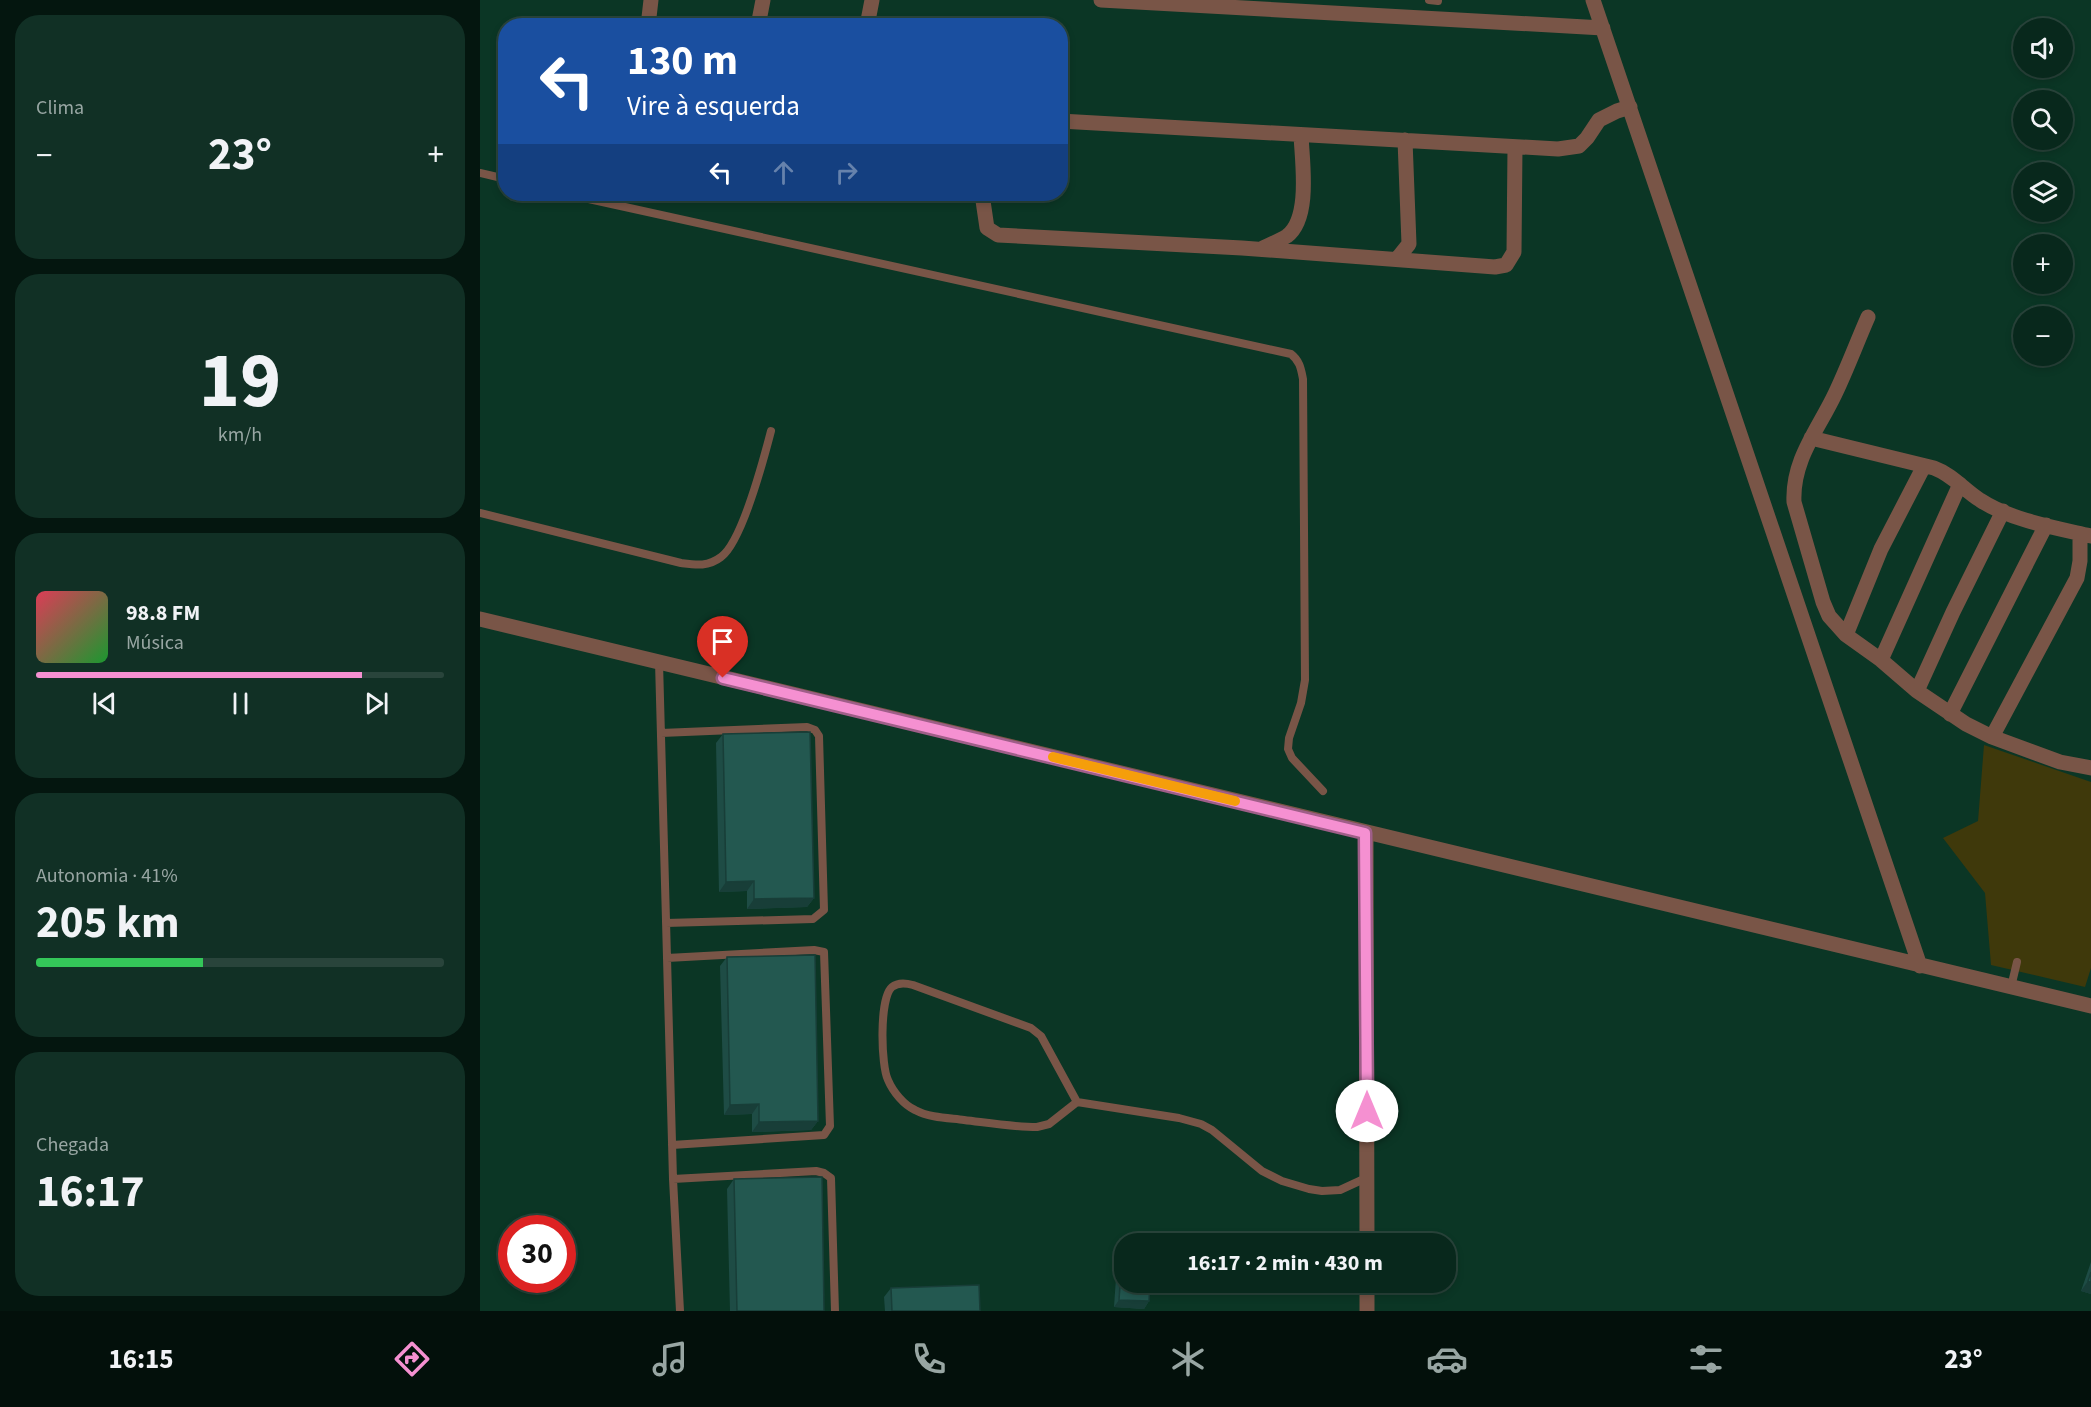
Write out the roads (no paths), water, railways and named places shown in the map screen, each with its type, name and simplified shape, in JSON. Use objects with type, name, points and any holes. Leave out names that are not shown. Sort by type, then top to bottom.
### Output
[{"type":"street","points":[[649,18],[651,0]]},
{"type":"street","points":[[760,18],[763,0]]},
{"type":"street","points":[[869,18],[872,0]]},
{"type":"street","points":[[1101,0],[1603,28]]},
{"type":"street","points":[[1593,0],[1920,966]]},
{"type":"street","points":[[1068,122],[1558,149],[1579,146],[1599,120],[1630,107]]},
{"type":"street","points":[[1261,249],[1288,235],[1298,222],[1304,194],[1301,135]]},
{"type":"street","points":[[1397,259],[1409,244],[1405,140]]},
{"type":"street","points":[[983,201],[987,228],[998,235],[1261,249],[1495,267],[1506,265],[1515,252],[1515,147]]},
{"type":"street","points":[[1868,317],[1837,390],[1796,469],[1793,489],[1794,502],[1829,616],[1846,635],[1881,660],[1917,691],[1966,724],[2060,762],[2091,768]]},
{"type":"street","points":[[1812,438],[1943,471],[1980,500],[2003,512],[2086,535],[2077,578],[1992,736]]},
{"type":"street","points":[[1846,635],[1881,549],[1924,466]]},
{"type":"street","points":[[1881,660],[1960,484]]},
{"type":"street","points":[[1917,691],[2003,512]]},
{"type":"street","points":[[1950,714],[2046,525]]},
{"type":"street","points":[[480,619],[2091,1006]]},
{"type":"street","points":[[1365,833],[1367,1233]]},
{"type":"street","points":[[1367,1293],[1367,1311]]},
{"type":"lane","points":[[1429,0],[1438,1]]},
{"type":"lane","points":[[480,173],[498,177]]},
{"type":"lane","points":[[598,201],[1291,354],[1296,358],[1304,379],[1305,680],[1301,703],[1288,738],[1288,749],[1292,758],[1323,790]]},
{"type":"lane","points":[[480,513],[681,563],[708,564],[730,549],[762,464],[771,431]]},
{"type":"lane","points":[[659,662],[673,1179],[680,1311]]},
{"type":"lane","points":[[661,733],[807,727],[815,730],[819,736],[824,910],[813,919],[666,923]]},
{"type":"lane","points":[[667,958],[814,950],[824,952],[830,1126],[824,1135],[672,1145]]},
{"type":"lane","points":[[2011,987],[2017,962]]},
{"type":"lane","points":[[1077,1102],[1041,1036],[1031,1028],[913,985],[904,983],[893,985],[888,991],[883,1008],[884,1062],[887,1079],[895,1093],[915,1110],[933,1116],[1019,1127],[1037,1127],[1049,1124],[1077,1102],[1179,1118],[1201,1124],[1212,1130],[1262,1171],[1282,1181],[1309,1189],[1340,1190],[1367,1178]]},
{"type":"lane","points":[[673,1179],[816,1171],[831,1178],[835,1311]]}]
